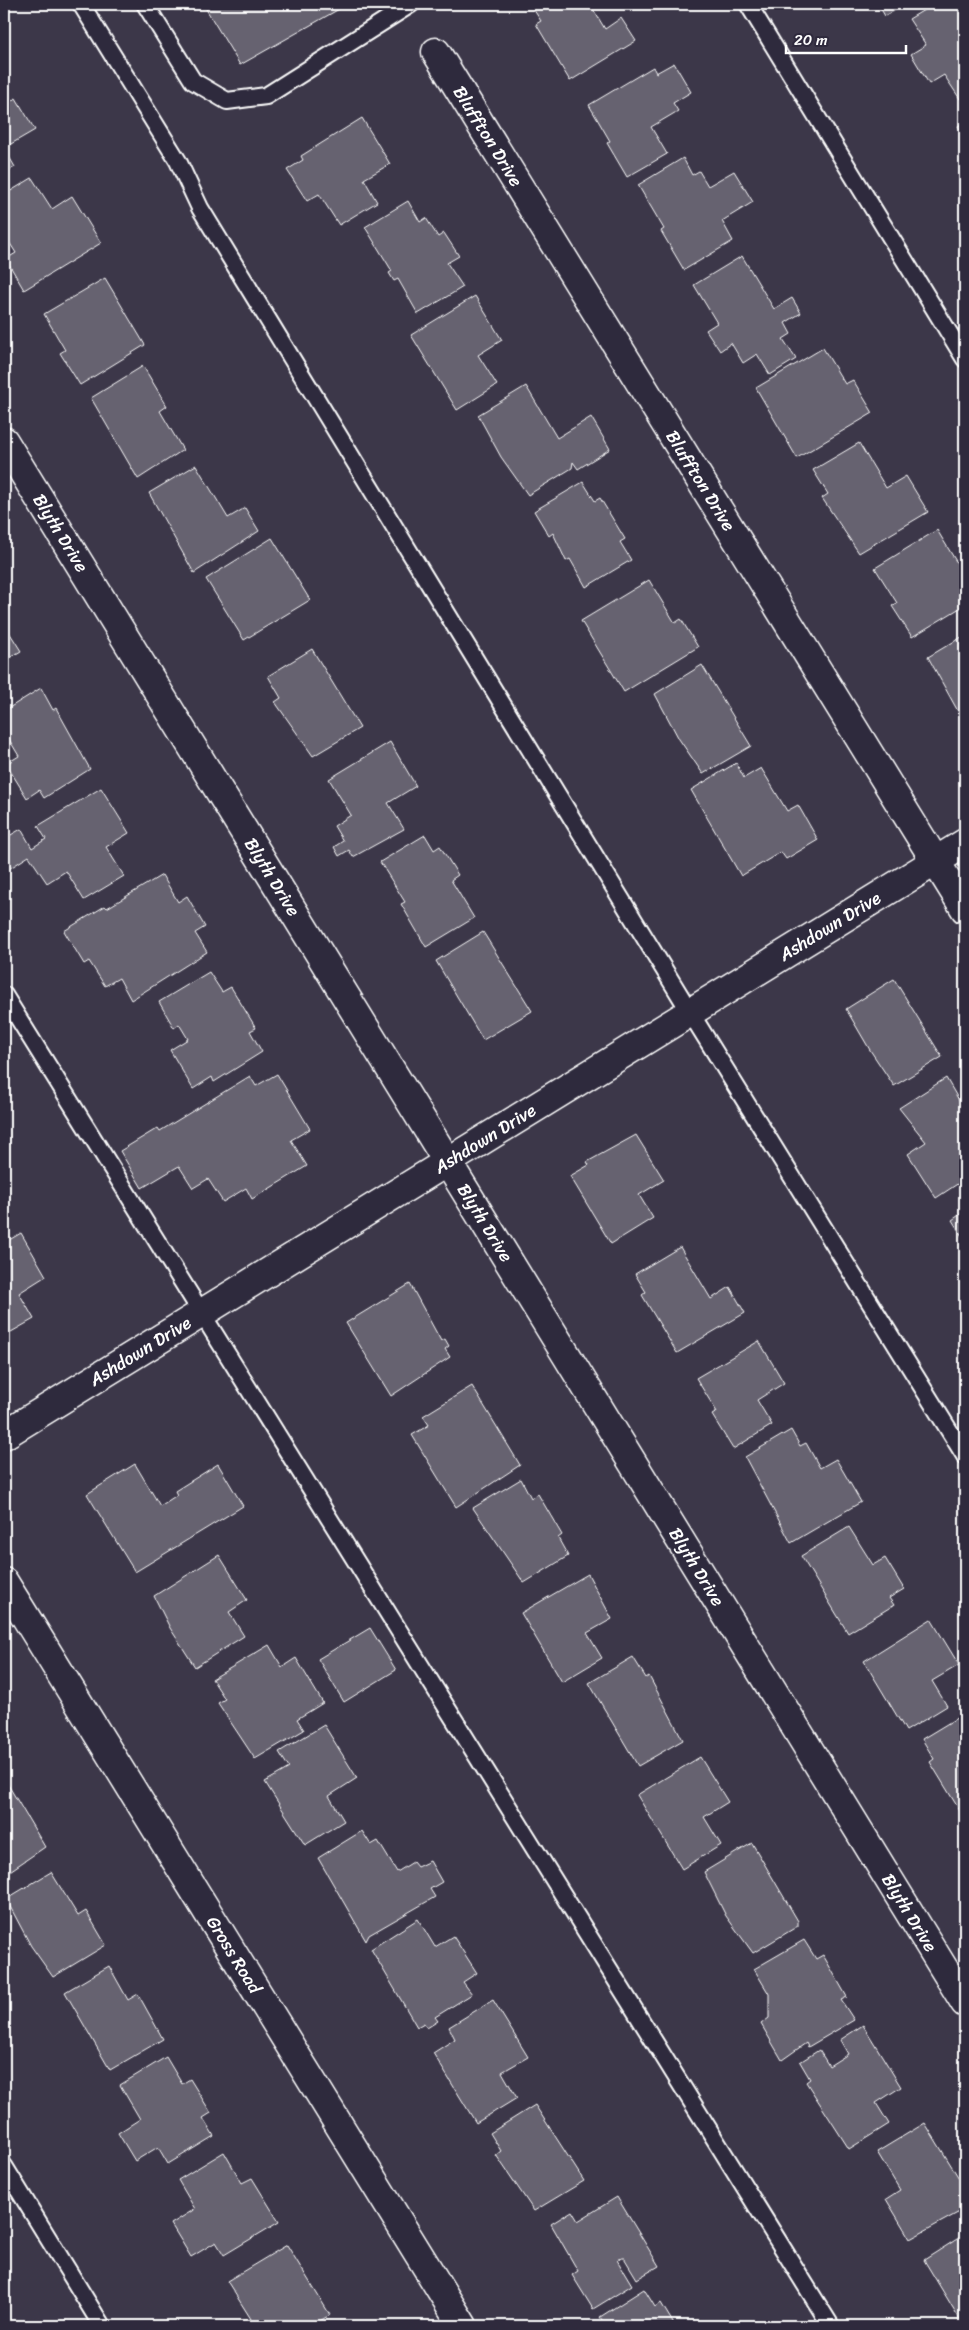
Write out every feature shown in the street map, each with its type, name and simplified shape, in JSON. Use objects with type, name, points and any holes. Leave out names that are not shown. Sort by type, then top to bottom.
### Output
[{"type":"street","name":"Bluffton Drive","points":[[436,52],[965,909]]},
{"type":"street","name":"Blyth Drive","points":[[4,442],[965,2003]]},
{"type":"street","name":"Ashdown Drive","points":[[4,1435],[965,843]]},
{"type":"street","name":"Gross Road","points":[[4,1582],[463,2326]]},
{"type":"lane","points":[[81,4],[178,161],[205,216],[690,1012],[965,1456]]},
{"type":"lane","points":[[146,4],[193,81],[227,101],[266,96],[411,4]]},
{"type":"lane","points":[[748,4],[965,359]]},
{"type":"lane","points":[[4,995],[200,1314],[831,2326]]},
{"type":"lane","points":[[4,2166],[102,2326]]},
{"type":"building","points":[[203,4],[348,4],[240,65]]},
{"type":"building","points":[[530,4],[590,4],[605,29],[621,18],[636,41],[570,81],[536,24],[541,21]]},
{"type":"building","points":[[878,4],[906,4],[885,16]]},
{"type":"building","points":[[934,4],[964,4],[965,6],[965,96],[960,99],[944,75],[929,84],[911,54],[926,45],[909,19]]},
{"type":"building","points":[[674,63],[691,92],[673,103],[678,111],[651,127],[667,154],[627,177],[607,143],[610,141],[589,105],[653,67],[656,73]]},
{"type":"building","points":[[16,98],[35,130],[4,148],[4,105]]},
{"type":"building","points":[[362,118],[390,164],[364,179],[377,202],[339,225],[319,194],[307,201],[287,170],[303,160],[301,156]]},
{"type":"building","points":[[965,122],[965,137],[958,126]]},
{"type":"building","points":[[4,148],[15,167],[4,173]]},
{"type":"building","points":[[683,158],[692,175],[699,171],[708,186],[734,171],[753,202],[722,221],[733,241],[684,270],[661,231],[664,229],[638,185]]},
{"type":"building","points":[[32,178],[52,209],[72,196],[101,243],[24,290],[6,259],[16,253],[4,234],[4,195]]},
{"type":"building","points":[[408,201],[420,222],[426,218],[438,237],[444,233],[459,256],[447,263],[463,287],[418,314],[398,279],[394,281],[389,273],[392,271],[365,227]]},
{"type":"building","points":[[742,256],[774,309],[792,298],[801,313],[785,323],[791,334],[783,339],[796,359],[770,375],[757,354],[743,363],[731,343],[720,351],[706,330],[717,323],[694,285]]},
{"type":"building","points":[[105,278],[145,345],[80,385],[60,353],[65,350],[44,314]]},
{"type":"building","points":[[475,296],[502,340],[478,355],[497,385],[457,410],[411,335]]},
{"type":"building","points":[[823,348],[845,384],[853,380],[873,413],[797,458],[756,388]]},
{"type":"building","points":[[143,366],[167,406],[160,411],[183,450],[138,479],[91,398]]},
{"type":"building","points":[[526,386],[557,438],[591,417],[610,449],[578,469],[573,462],[572,468],[528,495],[501,457],[478,415]]},
{"type":"building","points":[[859,443],[886,488],[906,476],[928,512],[859,553],[822,498],[828,494],[813,470]]},
{"type":"building","points":[[196,465],[228,518],[245,508],[259,531],[194,573],[149,493]]},
{"type":"building","points":[[583,482],[595,501],[600,498],[625,539],[620,542],[631,560],[586,587],[570,559],[566,561],[553,533],[549,536],[534,511]]},
{"type":"building","points":[[937,530],[965,576],[965,605],[912,637],[892,606],[897,603],[875,568]]},
{"type":"building","points":[[272,538],[310,600],[244,640],[206,579]]},
{"type":"building","points":[[649,580],[675,623],[681,619],[698,647],[624,692],[581,621]]},
{"type":"building","points":[[4,624],[21,651],[4,661]]},
{"type":"building","points":[[965,635],[965,724],[928,657]]},
{"type":"building","points":[[312,649],[360,728],[313,756],[275,702],[281,698],[268,676]]},
{"type":"building","points":[[702,665],[751,746],[703,774],[679,739],[655,694]]},
{"type":"building","points":[[4,683],[9,692],[4,695]]},
{"type":"building","points":[[41,688],[53,710],[56,708],[90,769],[44,798],[39,790],[27,798],[6,764],[19,756],[4,731],[4,711]]},
{"type":"building","points":[[390,742],[416,786],[388,803],[404,829],[353,857],[349,850],[339,856],[334,847],[343,841],[334,826],[351,815],[329,779]]},
{"type":"building","points":[[736,763],[744,778],[761,768],[787,811],[798,805],[818,840],[786,859],[781,852],[741,876],[691,790]]},
{"type":"building","points":[[101,788],[129,833],[106,847],[124,876],[84,900],[66,871],[47,883],[29,856],[4,872],[4,839],[21,829],[32,848],[46,839],[38,826]]},
{"type":"building","points":[[425,835],[434,850],[440,846],[458,875],[451,880],[474,918],[426,947],[401,904],[405,902],[380,862]]},
{"type":"building","points":[[162,875],[178,902],[187,896],[205,927],[195,933],[207,952],[131,1000],[119,978],[105,986],[89,961],[84,964],[64,931]]},
{"type":"building","points":[[483,932],[532,1011],[483,1040],[436,961]]},
{"type":"building","points":[[209,972],[222,992],[231,987],[256,1028],[250,1031],[262,1052],[214,1082],[212,1077],[193,1089],[170,1050],[188,1039],[179,1024],[174,1028],[159,1002]]},
{"type":"building","points":[[894,979],[942,1057],[894,1086],[846,1009]]},
{"type":"building","points":[[277,1074],[310,1129],[291,1140],[307,1166],[252,1199],[246,1188],[223,1202],[208,1179],[193,1188],[179,1166],[142,1188],[120,1151],[158,1128],[160,1131],[250,1076],[256,1086]]},
{"type":"building","points":[[946,1078],[960,1102],[965,1099],[965,1179],[936,1198],[908,1154],[926,1142],[899,1108]]},
{"type":"building","points":[[636,1135],[664,1180],[639,1195],[653,1218],[611,1244],[570,1176],[589,1165],[587,1162]]},
{"type":"building","points":[[965,1211],[965,1241],[952,1220]]},
{"type":"building","points":[[21,1233],[46,1276],[19,1293],[34,1319],[4,1336],[4,1243]]},
{"type":"building","points":[[680,1247],[711,1299],[730,1287],[745,1313],[677,1353],[642,1295],[646,1292],[635,1274]]},
{"type":"building","points":[[410,1284],[441,1341],[445,1339],[449,1346],[445,1349],[450,1357],[391,1396],[346,1323]]},
{"type":"building","points":[[759,1341],[784,1383],[757,1400],[772,1425],[733,1449],[712,1415],[717,1412],[696,1378]]},
{"type":"building","points":[[472,1386],[520,1465],[456,1507],[412,1435],[429,1425],[423,1416]]},
{"type":"building","points":[[791,1430],[800,1446],[806,1443],[820,1468],[836,1459],[861,1502],[791,1543],[745,1457]]},
{"type":"building","points":[[135,1464],[160,1506],[177,1495],[175,1491],[218,1464],[243,1506],[135,1572],[87,1494]]},
{"type":"building","points":[[521,1479],[531,1498],[538,1494],[562,1535],[558,1538],[568,1556],[524,1583],[473,1508]]},
{"type":"building","points":[[849,1527],[873,1565],[885,1558],[904,1589],[889,1598],[894,1605],[848,1633],[801,1556]]},
{"type":"building","points":[[219,1555],[247,1600],[229,1612],[244,1636],[195,1667],[170,1628],[154,1596]]},
{"type":"building","points":[[588,1574],[612,1619],[587,1633],[602,1658],[562,1682],[521,1613]]},
{"type":"building","points":[[931,1619],[959,1665],[932,1681],[947,1706],[906,1731],[864,1661]]},
{"type":"building","points":[[370,1628],[396,1670],[344,1702],[318,1659]]},
{"type":"building","points":[[269,1645],[282,1667],[296,1658],[323,1703],[297,1719],[304,1730],[255,1759],[218,1703],[225,1699],[212,1679]]},
{"type":"building","points":[[633,1657],[646,1678],[649,1676],[683,1740],[638,1766],[589,1683]]},
{"type":"building","points":[[965,1713],[965,1819],[930,1762],[934,1759],[922,1739]]},
{"type":"building","points":[[324,1725],[357,1778],[329,1796],[344,1821],[305,1845],[265,1782],[289,1768],[279,1752]]},
{"type":"building","points":[[700,1757],[728,1802],[704,1817],[721,1845],[682,1869],[637,1795]]},
{"type":"building","points":[[4,1778],[45,1847],[4,1875]]},
{"type":"building","points":[[362,1831],[371,1845],[378,1841],[397,1872],[413,1862],[417,1867],[430,1861],[442,1882],[430,1889],[435,1897],[369,1935],[366,1941],[318,1858]]},
{"type":"building","points":[[752,1843],[798,1921],[798,1926],[753,1953],[726,1916],[704,1872]]},
{"type":"building","points":[[51,1872],[78,1916],[86,1911],[106,1945],[53,1977],[31,1946],[6,1899]]},
{"type":"building","points":[[418,1919],[435,1947],[453,1936],[477,1973],[463,1982],[472,1994],[435,2017],[438,2021],[427,2028],[424,2023],[417,2027],[371,1949]]},
{"type":"building","points":[[804,1940],[816,1959],[823,1955],[847,1997],[841,2000],[854,2020],[808,2047],[806,2043],[782,2060],[761,2024],[769,2018],[769,1994],[754,1969]]},
{"type":"building","points":[[109,1966],[128,2000],[138,1994],[163,2039],[110,2070],[65,1992]]},
{"type":"building","points":[[493,2000],[528,2057],[502,2072],[517,2098],[476,2123],[433,2053],[455,2039],[449,2027]]},
{"type":"building","points":[[863,2025],[901,2087],[876,2103],[889,2124],[849,2149],[806,2082],[810,2079],[800,2062],[819,2050],[829,2066],[848,2054],[840,2040]]},
{"type":"building","points":[[166,2057],[182,2084],[190,2079],[211,2113],[203,2118],[214,2136],[168,2164],[158,2147],[135,2161],[118,2133],[140,2119],[120,2085]]},
{"type":"building","points":[[535,2105],[584,2181],[534,2211],[496,2155],[501,2151],[490,2133]]},
{"type":"building","points":[[925,2123],[965,2188],[965,2209],[910,2239],[886,2199],[900,2190],[877,2152]]},
{"type":"building","points":[[224,2152],[242,2183],[252,2178],[279,2222],[224,2255],[216,2242],[191,2257],[171,2224],[195,2209],[178,2180]]},
{"type":"building","points":[[617,2197],[659,2266],[637,2279],[623,2256],[617,2260],[632,2285],[593,2309],[572,2275],[578,2271],[551,2224],[572,2211],[578,2221]]},
{"type":"building","points":[[965,2234],[965,2326],[964,2326],[924,2260]]},
{"type":"building","points":[[287,2245],[330,2315],[311,2326],[241,2326],[251,2319],[227,2281]]},
{"type":"building","points":[[644,2289],[655,2307],[661,2303],[675,2326],[606,2326],[600,2317]]}]
